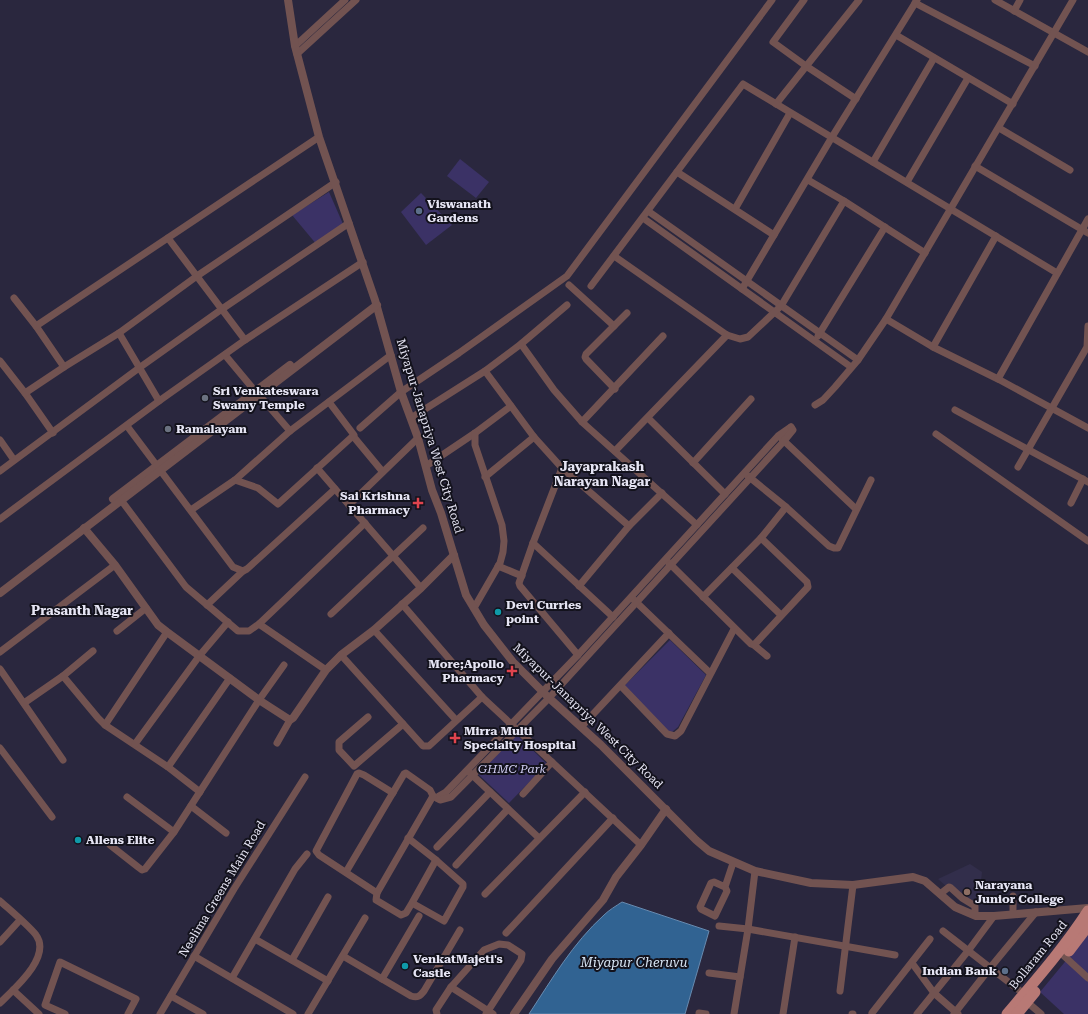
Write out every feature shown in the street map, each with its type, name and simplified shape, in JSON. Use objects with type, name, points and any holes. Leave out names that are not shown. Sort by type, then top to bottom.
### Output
[{"type":"main road","name":"Bollaram Road","points":[[1023,1007],[1088,910]]},
{"type":"main road","name":"Bollaram Road","points":[[1007,1014],[1023,1007],[1088,926]]},
{"type":"street","name":"Miyapur-Janapriya West City Road","points":[[288,0],[296,50],[319,137],[336,182],[376,302],[392,355],[401,392],[412,418],[466,595],[484,625],[513,662],[546,695],[582,726],[696,840],[709,851],[734,863],[755,871],[811,883],[853,885],[913,877],[925,881],[955,907],[974,915],[994,916],[1036,912],[1088,910]]},
{"type":"street","points":[[296,50],[346,0]]},
{"type":"street","points":[[296,50],[356,0]]},
{"type":"street","points":[[360,428],[401,392],[459,353],[567,276],[772,0]]},
{"type":"street","points":[[804,0],[774,42],[806,66],[856,99]]},
{"type":"street","points":[[776,104],[859,0]]},
{"type":"street","points":[[995,0],[1088,52]]},
{"type":"street","points":[[1014,11],[1020,0]]},
{"type":"street","points":[[815,405],[823,400],[858,360],[886,319],[1073,0]]},
{"type":"street","points":[[742,289],[808,180],[832,137],[916,1],[1035,66]]},
{"type":"street","points":[[896,35],[1013,104]]},
{"type":"street","points":[[874,162],[934,58]]},
{"type":"street","points":[[907,182],[968,78]]},
{"type":"street","points":[[591,286],[743,84],[1058,273]]},
{"type":"street","points":[[735,209],[790,113]]},
{"type":"street","points":[[999,128],[1070,170]]},
{"type":"street","points":[[36,326],[319,137]]},
{"type":"street","points":[[975,166],[1085,231]]},
{"type":"street","points":[[677,172],[774,235]]},
{"type":"street","points":[[808,180],[844,201],[925,253]]},
{"type":"street","points":[[25,393],[119,333],[197,276],[336,182]]},
{"type":"street","points":[[614,256],[727,335],[740,339],[748,337],[781,306],[844,201]]},
{"type":"street","points":[[648,211],[858,360]]},
{"type":"street","points":[[643,218],[851,367]]},
{"type":"street","points":[[998,379],[1058,273],[1085,231],[1088,219]]},
{"type":"street","points":[[0,471],[139,368],[222,309],[349,223]]},
{"type":"street","points":[[814,341],[885,227]]},
{"type":"street","points":[[933,347],[996,236]]},
{"type":"street","points":[[168,238],[245,340]]},
{"type":"street","points":[[0,519],[159,401],[245,340],[363,262]]},
{"type":"street","points":[[568,285],[614,326]]},
{"type":"street","points":[[14,298],[36,326],[64,367]]},
{"type":"street","points":[[1,590],[376,302]]},
{"type":"street","points":[[412,418],[486,371],[567,305]]},
{"type":"street","points":[[615,388],[585,357],[586,354],[627,313]]},
{"type":"street","points":[[886,319],[933,347],[998,379],[1088,428]]},
{"type":"street","points":[[1018,467],[1087,347],[1088,326]]},
{"type":"street","points":[[119,333],[159,401]]},
{"type":"street","points":[[615,451],[727,335]]},
{"type":"street","points":[[582,422],[663,336]]},
{"type":"street","points":[[521,344],[554,390],[582,422],[697,525]]},
{"type":"street","points":[[225,355],[290,431]]},
{"type":"street","points":[[191,510],[235,480],[290,431],[392,355]]},
{"type":"street","points":[[0,362],[25,393],[53,433]]},
{"type":"street","points":[[486,371],[534,437],[562,468],[629,526]]},
{"type":"street","points":[[693,463],[751,399]]},
{"type":"street","points":[[329,402],[354,435],[353,436],[382,471]]},
{"type":"street","points":[[426,466],[475,433],[511,406]]},
{"type":"street","points":[[955,410],[1086,481],[1070,503]]},
{"type":"street","points":[[648,418],[725,494]]},
{"type":"street","points":[[127,426],[233,567],[243,571]]},
{"type":"street","points":[[474,608],[498,566],[503,552],[504,541],[502,525],[475,445],[475,433]]},
{"type":"street","points":[[936,434],[1088,541]]},
{"type":"street","points":[[235,480],[258,488],[278,504],[353,436]]},
{"type":"street","points":[[485,477],[534,437]]},
{"type":"street","points":[[349,505],[382,471],[418,438]]},
{"type":"street","points":[[436,860],[406,913],[399,915],[376,900],[377,893],[408,838],[435,797],[446,792],[469,772],[546,695],[781,439],[856,509]]},
{"type":"street","points":[[0,440],[14,460]]},
{"type":"street","points":[[1,590],[121,500],[158,468]]},
{"type":"street","points":[[317,468],[421,588]]},
{"type":"street","points":[[562,468],[522,576],[519,580],[520,586],[578,655]]},
{"type":"street","points":[[668,562],[697,525],[725,494],[748,475]]},
{"type":"street","points":[[748,475],[829,546],[834,548],[838,548],[870,480]]},
{"type":"street","points":[[207,605],[335,489]]},
{"type":"street","points":[[579,586],[629,526],[662,493]]},
{"type":"street","points":[[121,500],[186,587],[238,631],[243,632],[249,632],[259,624],[365,523]]},
{"type":"street","points":[[703,597],[761,538],[786,507]]},
{"type":"street","points":[[84,528],[158,624],[259,700],[290,720]]},
{"type":"street","points":[[331,614],[423,528]]},
{"type":"street","points":[[754,645],[781,615],[806,591],[808,584],[761,538]]},
{"type":"street","points":[[533,543],[613,617]]},
{"type":"street","points":[[277,743],[290,720],[293,718],[326,670],[341,655],[374,630],[421,588],[454,555]]},
{"type":"street","points":[[668,562],[734,629],[767,656]]},
{"type":"street","points":[[0,652],[114,565]]},
{"type":"street","points":[[498,566],[522,576]]},
{"type":"street","points":[[732,568],[781,615]]},
{"type":"street","points":[[546,695],[578,655],[613,617],[634,600]]},
{"type":"street","points":[[634,600],[710,673]]},
{"type":"street","points":[[402,604],[482,697],[641,845]]},
{"type":"street","points":[[117,631],[146,608]]},
{"type":"street","points":[[135,744],[200,655],[228,622]]},
{"type":"street","points":[[259,624],[326,670]]},
{"type":"street","points":[[621,686],[667,734],[675,736],[681,731],[734,629]]},
{"type":"street","points":[[374,630],[456,720]]},
{"type":"street","points":[[105,725],[167,632]]},
{"type":"street","points":[[582,726],[669,633]]},
{"type":"street","points":[[24,703],[63,676],[93,651]]},
{"type":"street","points":[[341,655],[423,746],[426,747],[429,746],[482,697]]},
{"type":"street","points":[[110,845],[144,870],[174,832],[259,700],[284,665]]},
{"type":"street","points":[[0,669],[63,760]]},
{"type":"street","points":[[63,676],[105,725],[168,767],[200,792]]},
{"type":"street","points":[[168,767],[230,678]]},
{"type":"street","points":[[368,717],[339,742],[338,745],[339,750],[354,766],[403,724]]},
{"type":"street","points":[[0,748],[52,817]]},
{"type":"street","points":[[523,794],[552,762]]},
{"type":"street","points":[[469,772],[539,838]]},
{"type":"street","points":[[346,872],[403,775],[406,773],[430,790],[435,797]]},
{"type":"street","points":[[377,893],[319,855],[316,851],[357,774],[361,774],[393,793]]},
{"type":"street","name":"Neelima Greens Main Road","points":[[160,1014],[234,890],[305,777]]},
{"type":"street","points":[[437,847],[490,792]]},
{"type":"street","points":[[485,894],[584,792]]},
{"type":"street","points":[[127,797],[174,832]]},
{"type":"street","points":[[191,806],[226,833]]},
{"type":"street","points":[[456,866],[508,808]]},
{"type":"street","points":[[514,1014],[552,959],[603,900],[616,877],[666,809]]},
{"type":"street","points":[[506,933],[613,818]]},
{"type":"street","points":[[408,838],[463,884],[445,920],[442,921],[412,903]]},
{"type":"street","points":[[232,978],[295,869],[307,854]]},
{"type":"street","points":[[725,887],[713,882],[700,909],[716,916],[727,891],[725,887],[734,863]]},
{"type":"street","points":[[734,1014],[748,929],[755,871]]},
{"type":"street","points":[[840,991],[853,885]]},
{"type":"street","points":[[940,894],[949,887],[951,888],[962,898],[975,906],[974,915]]},
{"type":"street","points":[[1013,896],[1013,914]]},
{"type":"street","points":[[292,960],[328,897]]},
{"type":"street","points":[[0,901],[36,935],[40,945],[38,956],[30,971],[0,1003]]},
{"type":"street","points":[[912,963],[934,993],[956,1013],[990,968],[1036,912]]},
{"type":"street","points":[[382,979],[419,916]]},
{"type":"street","points":[[918,1014],[994,916]]},
{"type":"street","points":[[308,1014],[365,918]]},
{"type":"street","points":[[0,942],[20,920]]},
{"type":"street","points":[[719,926],[748,929],[895,955]]},
{"type":"street","points":[[343,956],[411,996],[416,997],[420,995],[460,930]]},
{"type":"street","points":[[943,931],[990,968],[1023,1007],[1041,1014]]},
{"type":"street","points":[[783,1014],[795,937]]},
{"type":"street","points":[[255,938],[328,981]]},
{"type":"street","points":[[872,1013],[930,939]]},
{"type":"street","points":[[438,1014],[436,1010],[452,987],[484,950],[499,944],[508,945],[522,954],[522,960],[489,1013],[452,987]]},
{"type":"street","points":[[194,956],[293,1014]]},
{"type":"street","points":[[1064,956],[1088,978]]},
{"type":"street","points":[[66,1014],[45,1005],[60,962],[136,999],[128,1014]]},
{"type":"street","points":[[709,973],[740,977]]},
{"type":"street","points":[[13,990],[36,1013]]},
{"type":"street","points":[[171,996],[203,1014]]},
{"type":"shaded area","name":"Narayana Junior College","points":[[970,864],[982,872],[978,909],[969,906],[938,879]]},
{"type":"green space","points":[[460,159],[489,182],[476,198],[447,176]]},
{"type":"green space","points":[[329,192],[343,224],[317,245],[292,215]]},
{"type":"green space","points":[[421,193],[452,225],[426,245],[401,212]]},
{"type":"green space","points":[[670,640],[706,675],[678,727],[672,732],[669,732],[624,686]]},
{"type":"green space","name":"GHMC Park","points":[[516,734],[547,764],[509,803],[478,774]]},
{"type":"green space","points":[[1088,934],[1088,1014],[1064,1014],[1040,992]]},
{"type":"water","name":"Miyapur Cheruvu","points":[[622,902],[709,931],[685,1014],[529,1014],[582,937],[606,913]]},
{"type":"place","name":"Viswanath Gardens","points":[[419,211]]},
{"type":"place","name":"Sri Venkateswara Swamy Temple","points":[[205,398]]},
{"type":"place","name":"Ramalayam","points":[[168,429]]},
{"type":"place","name":"Sai Krishna Pharmacy","points":[[418,503]]},
{"type":"place","name":"Devi Curries point","points":[[498,612]]},
{"type":"place","name":"More;Apollo Pharmacy","points":[[512,671]]},
{"type":"place","name":"Mirra Multi Specialty Hospital","points":[[455,738]]},
{"type":"place","name":"Allens Elite","points":[[78,840]]},
{"type":"place","name":"Narayana Junior College","points":[[967,892]]},
{"type":"place","name":"VenkatMajeti's Castle","points":[[405,966]]},
{"type":"place","name":"Indian Bank","points":[[1005,971]]},
{"type":"district","name":"Jayaprakash Narayan Nagar","points":[[602,474]]},
{"type":"district","name":"Prasanth Nagar","points":[[82,610]]}]
